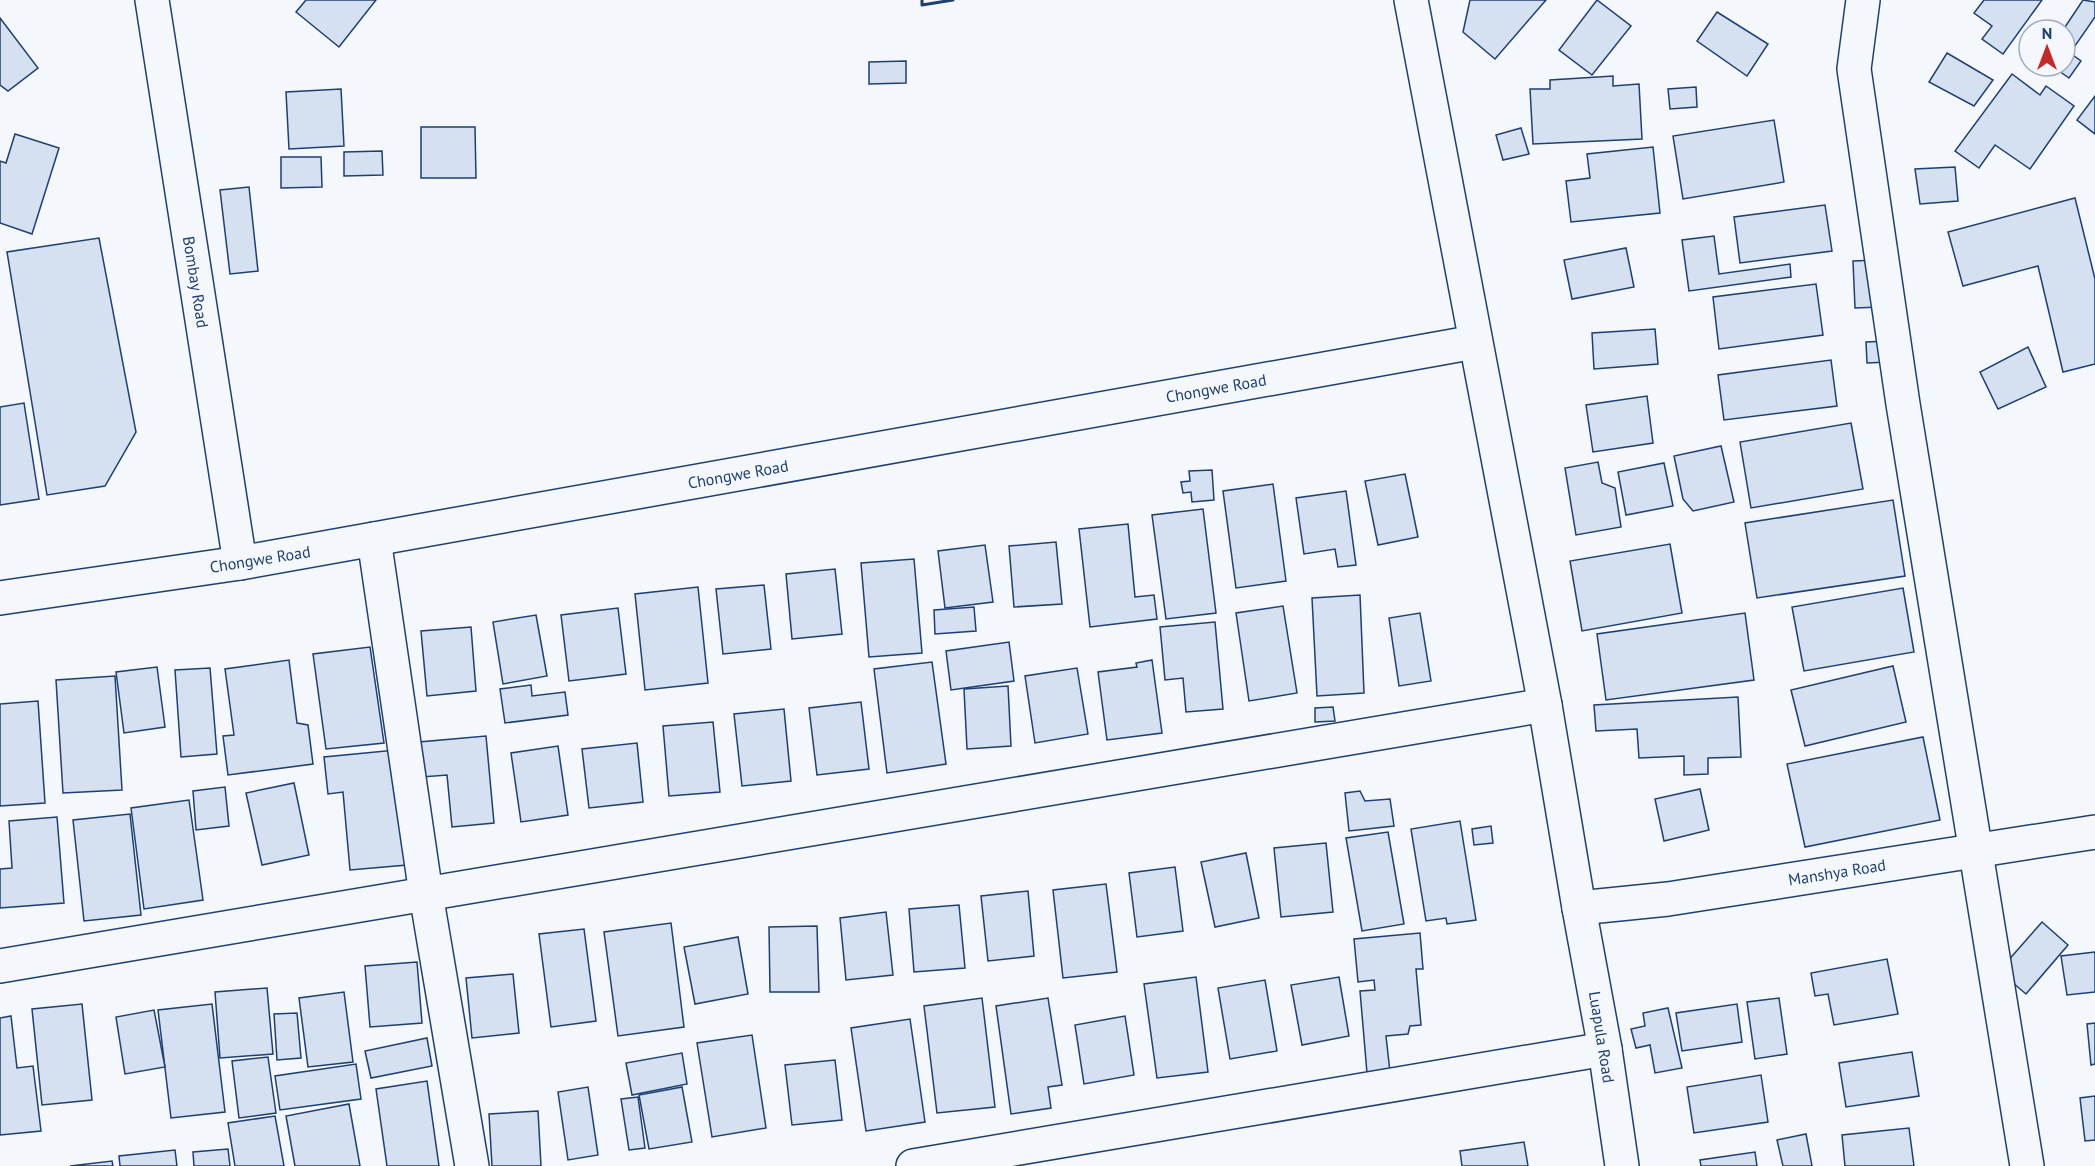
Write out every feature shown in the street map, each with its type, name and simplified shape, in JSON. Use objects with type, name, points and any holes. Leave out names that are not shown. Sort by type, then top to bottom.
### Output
[{"type":"street","name":"Bombay Road","points":[[152,0],[240,563]]},
{"type":"street","name":"Luapula Road","points":[[1411,0],[1545,705],[1605,1049],[1622,1166]]},
{"type":"street","points":[[1863,0],[1854,69],[1903,404],[2027,1166]]},
{"type":"street","name":"Chongwe Road","points":[[0,598],[240,563],[1475,342]]},
{"type":"street","points":[[374,539],[426,894],[472,1166]]},
{"type":"street","points":[[0,966],[1545,705]]},
{"type":"street","name":"Manshya Road","points":[[1579,908],[1668,899],[2095,832]]},
{"type":"street","points":[[913,1166],[1605,1049]]},
{"type":"building","points":[[306,0],[376,0],[339,47],[296,12]]},
{"type":"building","points":[[1470,0],[1546,0],[1495,59],[1463,32]]},
{"type":"building","points":[[1597,0],[1631,26],[1592,75],[1559,50]]},
{"type":"building","points":[[1984,0],[2042,0],[2029,18],[2017,18],[2017,35],[2003,54],[1982,39],[1992,26],[1974,13]]},
{"type":"building","points":[[2083,0],[2095,2],[2095,17],[2077,43],[2077,18],[2071,18]]},
{"type":"building","points":[[1717,12],[1768,44],[1747,76],[1697,41]]},
{"type":"building","points":[[0,18],[38,68],[8,91],[0,85]]},
{"type":"building","points":[[1947,53],[1993,80],[1974,106],[1929,82]]},
{"type":"building","points":[[906,61],[906,83],[869,84],[869,62]]},
{"type":"building","points":[[2012,74],[2040,95],[2046,86],[2074,106],[2030,169],[1995,145],[1979,168],[1955,151]]},
{"type":"building","points":[[1613,76],[1613,86],[1639,84],[1642,139],[1533,144],[1530,89],[1550,89],[1550,80]]},
{"type":"building","points":[[1696,87],[1697,107],[1670,109],[1668,89]]},
{"type":"building","points":[[341,89],[344,146],[289,149],[286,92]]},
{"type":"building","points":[[2095,96],[2095,134],[2077,120]]},
{"type":"building","points":[[1774,120],[1784,182],[1683,199],[1673,136]]},
{"type":"building","points":[[421,127],[475,127],[476,178],[421,178]]},
{"type":"building","points":[[1521,128],[1529,154],[1503,160],[1496,135]]},
{"type":"building","points":[[15,134],[59,148],[32,234],[0,223],[0,161],[6,163]]},
{"type":"building","points":[[1653,147],[1660,213],[1571,222],[1566,181],[1590,178],[1587,154]]},
{"type":"building","points":[[382,151],[383,175],[344,176],[344,152]]},
{"type":"building","points":[[281,157],[321,157],[322,187],[281,188]]},
{"type":"building","points":[[1955,167],[1958,201],[1920,204],[1915,169]]},
{"type":"building","points":[[249,187],[258,271],[230,274],[220,190]]},
{"type":"building","points":[[2075,198],[2095,279],[2095,364],[2063,372],[2038,266],[1963,286],[1948,232]]},
{"type":"building","points":[[1825,205],[1832,251],[1740,263],[1734,217]]},
{"type":"building","points":[[1714,236],[1719,274],[1790,264],[1791,277],[1689,291],[1682,240]]},
{"type":"building","points":[[99,238],[136,432],[105,486],[47,495],[7,252]]},
{"type":"building","points":[[1626,248],[1634,287],[1572,299],[1564,260]]},
{"type":"building","points":[[1878,260],[1880,307],[1855,308],[1853,261]]},
{"type":"building","points":[[1816,284],[1823,335],[1719,349],[1713,297]]},
{"type":"building","points":[[1655,329],[1658,364],[1594,369],[1592,333]]},
{"type":"building","points":[[1888,341],[1889,362],[1867,363],[1866,342]]},
{"type":"building","points":[[2028,347],[2046,387],[1998,409],[1980,372]]},
{"type":"building","points":[[1831,360],[1837,406],[1724,420],[1718,375]]},
{"type":"building","points":[[1647,396],[1653,443],[1593,452],[1586,405]]},
{"type":"building","points":[[24,403],[39,499],[0,505],[0,407]]},
{"type":"building","points":[[1851,423],[1863,489],[1751,508],[1740,442]]},
{"type":"building","points":[[1721,446],[1734,502],[1693,511],[1683,499],[1674,456]]},
{"type":"building","points":[[1598,462],[1602,483],[1615,488],[1621,527],[1576,535],[1565,468]]},
{"type":"building","points":[[1664,463],[1673,506],[1626,515],[1618,472]]},
{"type":"building","points":[[1212,470],[1214,500],[1192,502],[1191,492],[1183,493],[1181,482],[1190,481],[1189,471]]},
{"type":"building","points":[[1405,474],[1418,537],[1378,545],[1365,481]]},
{"type":"building","points":[[1273,484],[1286,581],[1236,588],[1223,491]]},
{"type":"building","points":[[1346,491],[1356,565],[1338,567],[1335,549],[1304,554],[1296,498]]},
{"type":"building","points":[[1893,500],[1905,576],[1757,598],[1745,523]]},
{"type":"building","points":[[1203,509],[1216,613],[1166,619],[1152,515]]},
{"type":"building","points":[[1128,524],[1135,597],[1154,595],[1157,619],[1090,627],[1079,529]]},
{"type":"building","points":[[1056,542],[1062,604],[1014,607],[1009,546]]},
{"type":"building","points":[[1670,544],[1682,613],[1582,631],[1570,561]]},
{"type":"building","points":[[985,545],[993,602],[945,608],[938,551]]},
{"type":"building","points":[[914,559],[922,653],[869,657],[861,563]]},
{"type":"building","points":[[835,569],[842,634],[792,639],[786,574]]},
{"type":"building","points":[[764,585],[771,649],[723,654],[716,589]]},
{"type":"building","points":[[698,587],[708,683],[645,690],[635,594]]},
{"type":"building","points":[[1903,588],[1914,652],[1804,671],[1792,607]]},
{"type":"building","points":[[1360,595],[1364,693],[1317,696],[1312,598]]},
{"type":"building","points":[[1283,606],[1297,693],[1249,701],[1236,613]]},
{"type":"building","points":[[974,607],[976,631],[935,634],[934,610]]},
{"type":"building","points":[[618,608],[626,674],[569,681],[561,615]]},
{"type":"building","points":[[1420,613],[1431,681],[1399,686],[1389,618]]},
{"type":"building","points":[[1745,613],[1754,680],[1606,700],[1597,634]]},
{"type":"building","points":[[536,615],[547,676],[503,684],[493,622]]},
{"type":"building","points":[[1215,622],[1223,709],[1186,712],[1183,678],[1165,680],[1160,627]]},
{"type":"building","points":[[471,627],[476,691],[427,696],[421,631]]},
{"type":"building","points":[[1009,642],[1014,681],[951,690],[946,651]]},
{"type":"building","points":[[370,647],[384,743],[326,749],[313,654]]},
{"type":"building","points":[[289,660],[297,723],[308,725],[313,764],[228,775],[223,736],[234,735],[225,669]]},
{"type":"building","points":[[1152,660],[1162,733],[1107,740],[1098,672],[1137,667],[1136,663]]},
{"type":"building","points":[[932,662],[946,764],[887,773],[874,669]]},
{"type":"building","points":[[1893,666],[1906,722],[1805,746],[1791,690]]},
{"type":"building","points":[[157,667],[165,727],[124,733],[116,672]]},
{"type":"building","points":[[210,668],[217,754],[181,757],[175,670]]},
{"type":"building","points":[[1077,668],[1088,734],[1035,743],[1025,676]]},
{"type":"building","points":[[115,676],[122,790],[63,793],[56,680]]},
{"type":"building","points":[[531,685],[532,696],[565,692],[568,715],[505,723],[500,689]]},
{"type":"building","points":[[1008,686],[1011,746],[967,749],[964,689]]},
{"type":"building","points":[[1738,697],[1741,757],[1708,758],[1708,774],[1684,775],[1684,756],[1639,758],[1637,729],[1596,731],[1594,705]]},
{"type":"building","points":[[38,701],[45,803],[0,806],[0,704]]},
{"type":"building","points":[[861,702],[869,769],[817,775],[809,708]]},
{"type":"building","points":[[1333,707],[1335,721],[1315,722],[1315,708]]},
{"type":"building","points":[[784,709],[791,781],[742,786],[734,714]]},
{"type":"building","points":[[713,722],[720,792],[669,796],[663,726]]},
{"type":"building","points":[[486,736],[494,823],[452,827],[447,775],[422,777],[419,742]]},
{"type":"building","points":[[1923,737],[1940,820],[1805,847],[1787,764]]},
{"type":"building","points":[[637,743],[643,802],[589,808],[582,749]]},
{"type":"building","points":[[558,746],[568,815],[521,822],[511,753]]},
{"type":"building","points":[[396,750],[407,865],[350,870],[343,792],[328,794],[324,757]]},
{"type":"building","points":[[294,783],[309,855],[262,865],[246,793]]},
{"type":"building","points":[[225,787],[229,826],[196,830],[193,791]]},
{"type":"building","points":[[1700,789],[1709,830],[1664,841],[1655,799]]},
{"type":"building","points":[[1360,791],[1365,801],[1390,799],[1394,826],[1349,831],[1345,793]]},
{"type":"building","points":[[189,800],[203,900],[144,909],[131,808]]},
{"type":"building","points":[[130,814],[141,915],[84,921],[73,820]]},
{"type":"building","points":[[57,817],[64,903],[0,908],[0,869],[12,868],[9,821]]},
{"type":"building","points":[[1460,821],[1476,920],[1447,924],[1446,918],[1426,921],[1411,829]]},
{"type":"building","points":[[1491,826],[1493,843],[1474,845],[1472,829]]},
{"type":"building","points":[[1388,832],[1404,924],[1362,931],[1346,838]]},
{"type":"building","points":[[1326,843],[1333,912],[1281,917],[1274,848]]},
{"type":"building","points":[[1246,853],[1259,918],[1215,927],[1201,862]]},
{"type":"building","points":[[1175,867],[1183,931],[1137,937],[1129,873]]},
{"type":"building","points":[[1106,884],[1117,972],[1063,978],[1053,890]]},
{"type":"building","points":[[1028,891],[1034,956],[988,961],[981,896]]},
{"type":"building","points":[[959,905],[965,968],[914,972],[909,909]]},
{"type":"building","points":[[886,912],[893,975],[846,980],[840,918]]},
{"type":"building","points":[[2042,922],[2068,945],[2026,994],[1999,971]]},
{"type":"building","points":[[671,923],[684,1027],[618,1036],[604,932]]},
{"type":"building","points":[[817,926],[819,992],[770,992],[769,927]]},
{"type":"building","points":[[584,929],[596,1021],[551,1027],[539,934]]},
{"type":"building","points":[[1420,933],[1423,969],[1416,969],[1421,1025],[1410,1026],[1408,1034],[1386,1036],[1390,1072],[1367,1073],[1360,991],[1375,990],[1374,980],[1358,982],[1354,939]]},
{"type":"building","points":[[738,937],[748,994],[695,1004],[684,947]]},
{"type":"building","points":[[2095,952],[2095,992],[2067,995],[2061,956]]},
{"type":"building","points":[[1887,959],[1898,1014],[1834,1025],[1828,994],[1815,996],[1811,973]]},
{"type":"building","points":[[417,962],[422,1023],[370,1027],[365,966]]},
{"type":"building","points":[[513,974],[519,1033],[472,1038],[466,978]]},
{"type":"building","points":[[1196,977],[1208,1072],[1157,1078],[1144,984]]},
{"type":"building","points":[[1339,977],[1349,1036],[1302,1045],[1291,985]]},
{"type":"building","points":[[1265,980],[1277,1051],[1230,1059],[1218,988]]},
{"type":"building","points":[[267,988],[273,1054],[220,1058],[215,992]]},
{"type":"building","points":[[344,992],[353,1062],[308,1067],[299,998]]},
{"type":"building","points":[[982,998],[995,1107],[937,1113],[924,1006]]},
{"type":"building","points":[[1048,998],[1062,1085],[1048,1087],[1051,1108],[1011,1114],[996,1006]]},
{"type":"building","points":[[1779,998],[1787,1054],[1755,1059],[1747,1002]]},
{"type":"building","points":[[82,1004],[92,1100],[42,1105],[32,1009]]},
{"type":"building","points":[[212,1004],[225,1112],[171,1118],[158,1010]]},
{"type":"building","points":[[1737,1004],[1742,1042],[1682,1051],[1676,1013]]},
{"type":"building","points":[[1668,1008],[1682,1068],[1655,1073],[1650,1045],[1636,1048],[1631,1029],[1645,1026],[1643,1013]]},
{"type":"building","points":[[154,1010],[165,1067],[125,1074],[116,1017]]},
{"type":"building","points":[[297,1013],[301,1058],[277,1060],[274,1014]]},
{"type":"building","points":[[11,1016],[17,1068],[33,1066],[41,1131],[0,1135],[0,1018]]},
{"type":"building","points":[[1125,1016],[1134,1075],[1084,1084],[1075,1025]]},
{"type":"building","points":[[910,1019],[925,1122],[866,1131],[851,1028]]},
{"type":"building","points":[[2095,1023],[2095,1064],[2091,1065],[2087,1024]]},
{"type":"building","points":[[752,1035],[766,1128],[712,1137],[697,1043]]},
{"type":"building","points":[[427,1038],[432,1066],[371,1078],[365,1051]]},
{"type":"building","points":[[1912,1052],[1919,1096],[1846,1107],[1839,1063]]},
{"type":"building","points":[[682,1053],[687,1084],[632,1095],[626,1063]]},
{"type":"building","points":[[268,1057],[276,1113],[239,1118],[232,1061]]},
{"type":"building","points":[[835,1060],[842,1120],[792,1125],[785,1065]]},
{"type":"building","points":[[356,1064],[361,1099],[280,1110],[275,1076]]},
{"type":"building","points":[[1761,1075],[1768,1122],[1694,1133],[1687,1087]]},
{"type":"building","points":[[427,1081],[439,1166],[387,1166],[376,1089]]},
{"type":"building","points":[[588,1087],[598,1155],[568,1160],[558,1092]]},
{"type":"building","points":[[682,1087],[692,1142],[649,1149],[639,1095]]},
{"type":"building","points":[[2095,1096],[2095,1140],[2085,1141],[2080,1098]]},
{"type":"building","points":[[638,1097],[645,1148],[629,1150],[621,1099]]},
{"type":"building","points":[[349,1104],[360,1166],[295,1166],[286,1116]]},
{"type":"building","points":[[538,1111],[541,1166],[492,1166],[489,1114]]},
{"type":"building","points":[[275,1116],[284,1166],[235,1166],[228,1123]]},
{"type":"building","points":[[1909,1128],[1914,1166],[1845,1166],[1842,1135]]},
{"type":"building","points":[[1806,1134],[1812,1166],[1783,1166],[1777,1140]]},
{"type":"building","points":[[1524,1142],[1528,1166],[1462,1166],[1460,1151]]},
{"type":"building","points":[[228,1149],[230,1166],[194,1166],[193,1152]]},
{"type":"building","points":[[175,1150],[177,1166],[120,1166],[119,1156]]},
{"type":"building","points":[[1755,1152],[1757,1166],[1701,1166],[1700,1160]]},
{"type":"building","points":[[112,1161],[113,1166],[70,1166]]},
{"type":"wall","points":[[922,0],[922,5],[953,0]]}]
